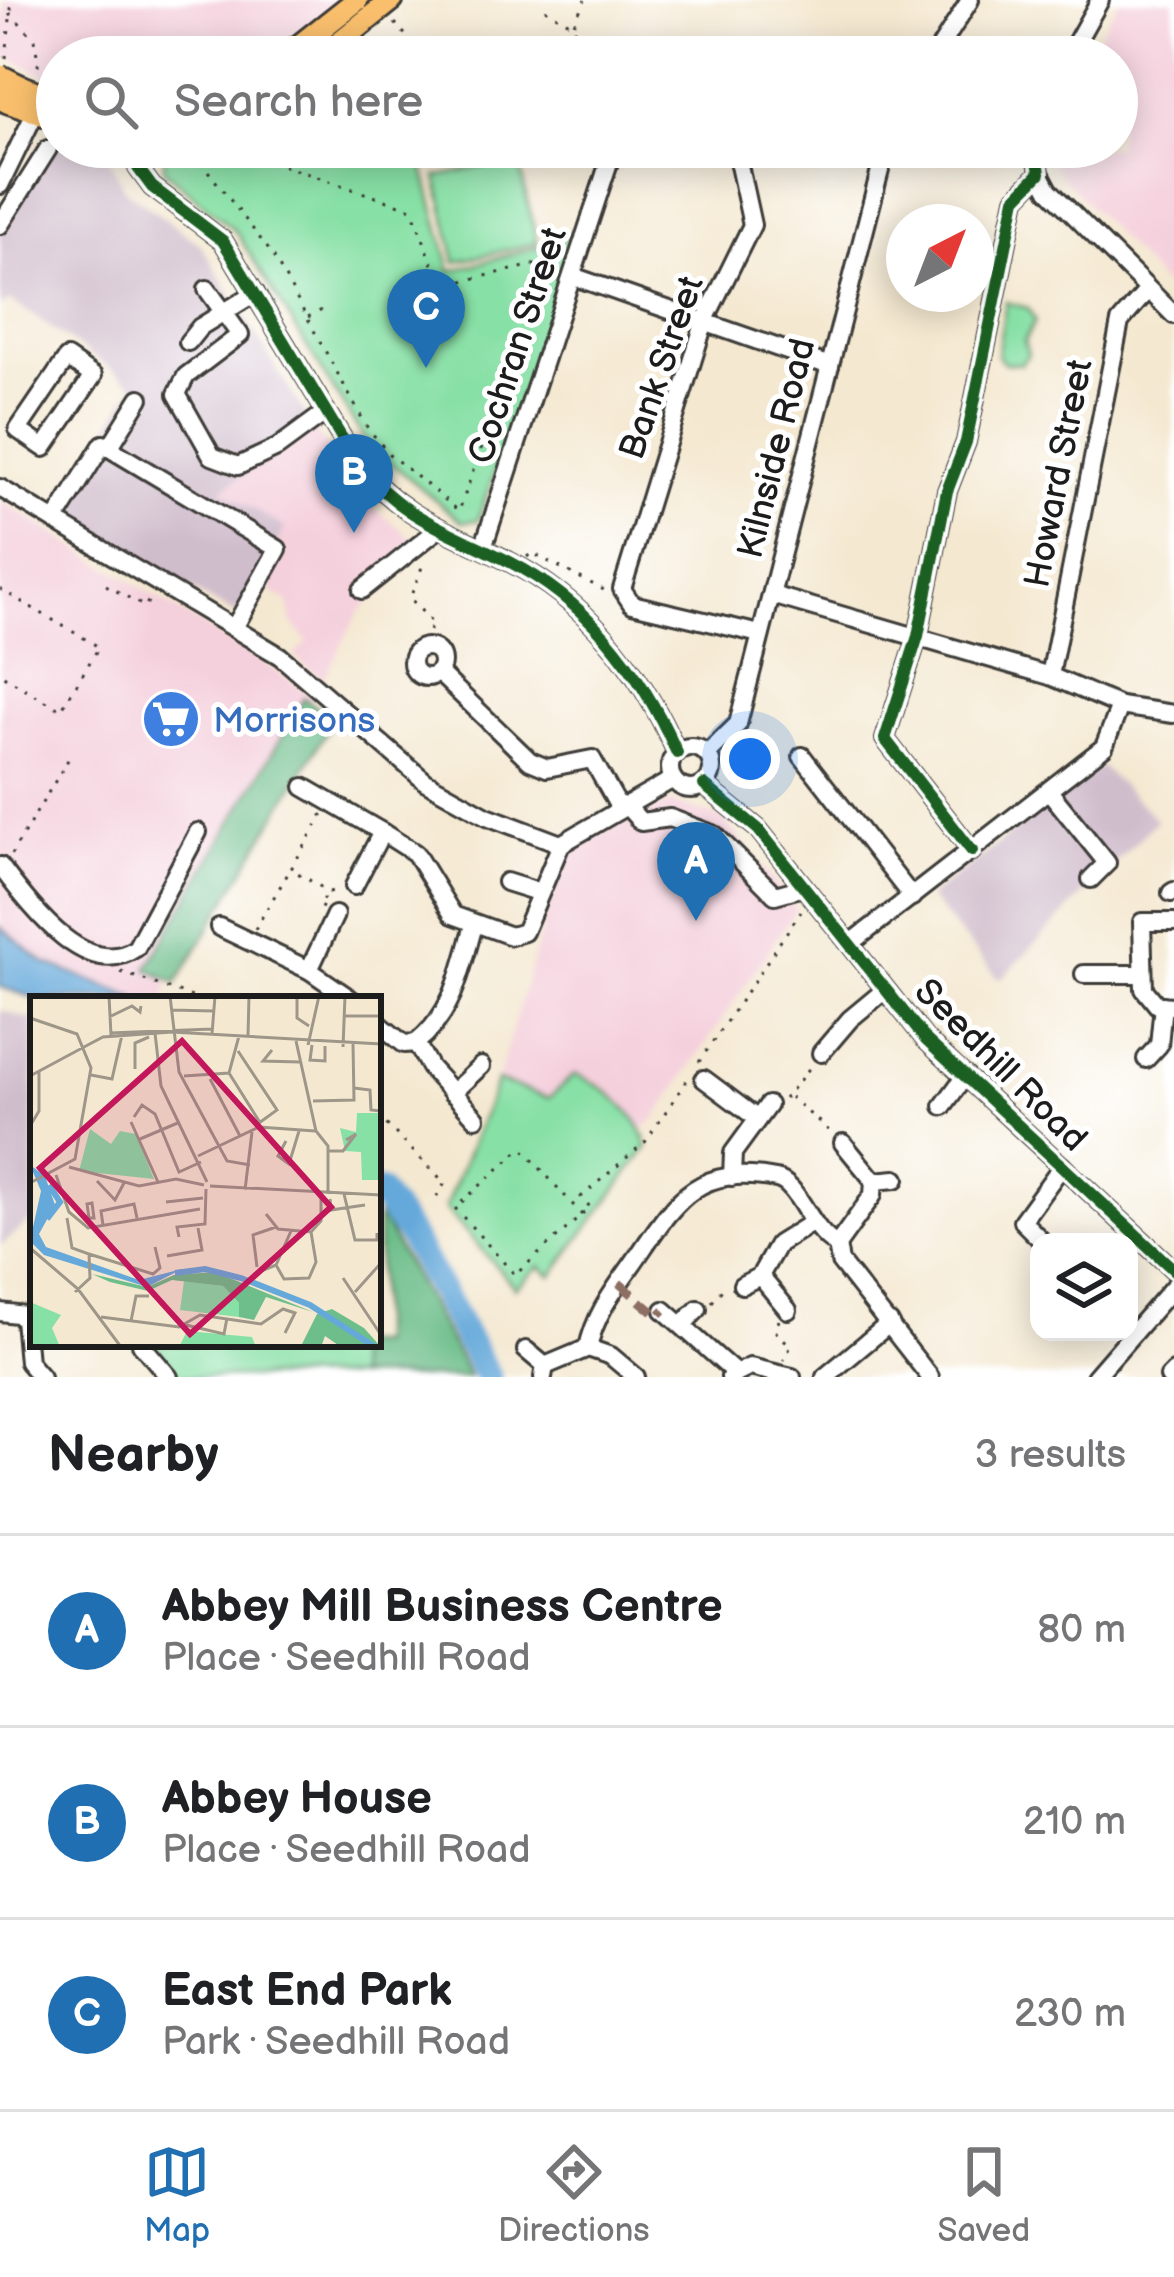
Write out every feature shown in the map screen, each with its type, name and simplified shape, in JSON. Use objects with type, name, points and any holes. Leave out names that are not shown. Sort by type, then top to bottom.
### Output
[{"type":"main road","points":[[312,36],[357,0]]},
{"type":"main road","points":[[345,36],[383,2]]},
{"type":"main road","points":[[7,90],[36,102]]},
{"type":"street","points":[[947,36],[970,0]]},
{"type":"street","points":[[1080,36],[1100,0]]},
{"type":"street","points":[[0,185],[36,126]]},
{"type":"street","points":[[0,225],[36,168]]},
{"type":"street","points":[[138,168],[152,187],[211,227],[379,489],[436,531],[516,564],[601,631],[652,696],[677,753]]},
{"type":"street","name":"Cochran Street","points":[[483,548],[607,168]]},
{"type":"street","name":"Bank Street","points":[[625,600],[622,589],[705,320],[752,225],[740,168]]},
{"type":"street","name":"Kilnside Road","points":[[707,754],[738,724],[881,168]]},
{"type":"street","points":[[1039,168],[1049,190],[1174,315]]},
{"type":"street","points":[[971,851],[885,739],[918,636],[947,491],[966,442],[1016,198],[1040,173]]},
{"type":"street","points":[[575,277],[830,366]]},
{"type":"street","points":[[207,289],[240,335],[186,376],[177,394],[212,456],[238,466],[278,448],[326,412]]},
{"type":"street","name":"Howard Street","points":[[1050,676],[1120,322],[1147,291]]},
{"type":"street","points":[[188,341],[255,293]]},
{"type":"street","points":[[67,358],[93,376],[44,448],[9,432],[67,358]]},
{"type":"street","points":[[109,448],[140,398]]},
{"type":"street","points":[[55,520],[103,444],[278,549],[233,628]]},
{"type":"street","points":[[0,488],[280,656],[426,782],[487,816],[561,844]]},
{"type":"street","points":[[362,590],[436,531]]},
{"type":"street","points":[[772,595],[1050,676],[1120,706],[1174,715]]},
{"type":"street","points":[[625,600],[760,634]]},
{"type":"street","points":[[416,651],[412,665],[416,674],[430,677],[438,672],[530,760],[547,768],[592,758],[623,807],[641,822],[670,818],[715,835],[775,895],[808,891]]},
{"type":"street","points":[[850,944],[1104,747],[1120,706]]},
{"type":"street","points":[[693,748],[707,754],[712,772],[704,785],[686,788],[673,778],[671,763],[677,753],[693,748]]},
{"type":"street","points":[[802,756],[912,897]]},
{"type":"street","points":[[304,787],[415,853],[440,900],[473,925],[511,936],[524,932],[561,844],[673,778]]},
{"type":"street","name":"Seedhill Road","points":[[704,785],[758,829],[926,1040],[1174,1270]]},
{"type":"street","points":[[1049,790],[1107,862],[1091,879]]},
{"type":"street","points":[[1,867],[67,938],[96,956],[121,958],[136,948],[198,832]]},
{"type":"street","points":[[354,886],[382,832]]},
{"type":"street","points":[[506,882],[538,892]]},
{"type":"street","points":[[308,970],[335,915]]},
{"type":"street","points":[[1146,1059],[1160,1045],[1169,1005],[1144,989],[1142,922],[1174,922]]},
{"type":"street","points":[[381,1025],[404,1044],[416,1043],[452,999],[473,925]]},
{"type":"street","points":[[219,927],[308,970],[347,996]]},
{"type":"street","points":[[1084,974],[1143,974]]},
{"type":"street","points":[[821,1053],[850,1018],[885,990]]},
{"type":"street","points":[[416,1043],[476,1118]]},
{"type":"street","points":[[452,1093],[481,1066]]},
{"type":"street","points":[[943,1106],[965,1076]]},
{"type":"street","points":[[704,1079],[761,1111],[733,1153],[732,1177]]},
{"type":"street","points":[[837,1245],[873,1195],[874,1181],[843,1143]]},
{"type":"street","points":[[1034,1233],[1022,1221],[1062,1166]]},
{"type":"street","points":[[588,1348],[593,1321],[669,1208],[700,1184],[732,1177],[784,1183],[810,1224],[837,1245],[850,1280],[930,1377]]},
{"type":"street","points":[[874,1181],[896,1179]]},
{"type":"street","points":[[742,1286],[760,1276],[778,1244],[810,1224]]},
{"type":"street","points":[[760,1276],[788,1310]]},
{"type":"street","points":[[1095,1377],[1174,1286]]},
{"type":"street","points":[[684,1323],[698,1309]]},
{"type":"street","points":[[664,1310],[684,1323],[732,1375],[750,1367],[785,1374]]},
{"type":"street","points":[[0,1312],[28,1318],[28,1362],[41,1377]]},
{"type":"street","points":[[825,1377],[890,1323]]},
{"type":"street","points":[[144,1347],[169,1377]]},
{"type":"street","points":[[526,1350],[544,1372],[588,1348],[611,1356],[636,1377]]},
{"type":"path","points":[[12,0],[9,12],[36,43]]},
{"type":"path","points":[[576,36],[573,25],[585,0]]},
{"type":"path","points":[[383,2],[407,36]]},
{"type":"path","points":[[544,9],[573,25]]},
{"type":"path","points":[[206,168],[272,254],[367,428],[389,454],[459,511],[547,262]]},
{"type":"path","points":[[291,168],[412,208],[441,286],[547,262],[567,262],[575,277]]},
{"type":"path","points":[[306,318],[322,310]]},
{"type":"path","points":[[416,651],[434,624],[410,598],[436,531]]},
{"type":"path","points":[[516,564],[532,553],[625,600]]},
{"type":"path","points":[[106,585],[145,608],[159,584]]},
{"type":"path","points":[[0,589],[99,647],[62,710],[0,674]]},
{"type":"path","points":[[1,867],[71,752]]},
{"type":"path","points":[[248,941],[330,802]]},
{"type":"path","points":[[291,869],[329,892],[354,886]]},
{"type":"path","points":[[582,1215],[522,1148],[455,1208],[515,1275],[582,1215],[590,1207],[580,1197],[646,1141],[808,891]]},
{"type":"path","points":[[821,1053],[788,1094],[843,1143]]},
{"type":"path","points":[[381,1119],[445,1183],[436,1198]]},
{"type":"path","points":[[698,1309],[706,1309],[730,1281],[742,1286]]},
{"type":"path","points":[[785,1374],[791,1346],[775,1331],[788,1310]]},
{"type":"shaded area","points":[[6,0],[342,0],[295,36],[36,36],[36,71],[0,53]]},
{"type":"shaded area","points":[[1119,0],[1174,0],[1174,297],[1054,168],[1138,168],[1138,36],[1098,36]]},
{"type":"shaded area","points":[[36,150],[36,168],[114,168],[124,189],[201,245],[313,428],[221,490],[285,528],[237,615],[54,514],[135,385],[10,300],[0,307],[0,207]]},
{"type":"shaded area","points":[[313,428],[365,500],[420,545],[358,614],[323,680],[294,656],[308,642],[292,623],[288,601],[255,582],[220,490]]},
{"type":"shaded area","points":[[0,500],[314,695],[175,952],[166,996],[130,996],[45,963],[0,927]]},
{"type":"shaded area","points":[[1101,766],[1157,820],[1000,980],[928,897]]},
{"type":"shaded area","points":[[670,802],[724,819],[796,909],[657,1117],[643,1129],[604,1086],[549,1098],[497,1081],[559,871],[571,848]]},
{"type":"shaded area","points":[[0,1010],[30,1019],[30,1221],[0,1246]]},
{"type":"green space","points":[[424,168],[451,271],[578,236],[478,520],[462,522],[366,442],[236,232],[164,170]]},
{"type":"green space","points":[[478,168],[520,168],[537,243],[456,262],[437,177]]},
{"type":"green space","points":[[1006,302],[1028,308],[1035,321],[1024,341],[1028,355],[1021,364],[1005,363],[997,355]]},
{"type":"green space","points":[[304,698],[333,720],[177,983],[147,969]]},
{"type":"green space","points":[[575,1074],[620,1102],[648,1147],[552,1276],[540,1266],[515,1288],[445,1208],[497,1081],[549,1098]]},
{"type":"green space","points":[[381,1218],[469,1377],[356,1377],[354,1347],[381,1347]]},
{"type":"green space","points":[[155,1347],[354,1347],[356,1377],[180,1377]]},
{"type":"water","points":[[0,927],[45,963],[130,996],[30,996],[0,987]]},
{"type":"waterway","points":[[381,1196],[410,1236],[488,1377]]},
{"type":"marked path","points":[[619,1283],[658,1316],[664,1310]]},
{"type":"cycle path","points":[[138,168],[152,187],[223,241],[357,463],[410,511],[539,579],[589,619],[630,668],[677,753]]},
{"type":"cycle path","points":[[972,851],[885,739],[918,636],[947,491],[966,442],[1016,198],[1040,173],[1039,168]]},
{"type":"cycle path","points":[[704,785],[758,829],[926,1040],[1174,1270]]},
{"type":"place","name":"East End Park","points":[[426,368]]},
{"type":"place","name":"Abbey House","points":[[354,533]]},
{"type":"place","name":"Morrisons","points":[[171,719]]},
{"type":"place","name":"Abbey Mill Business Centre","points":[[696,921]]}]
